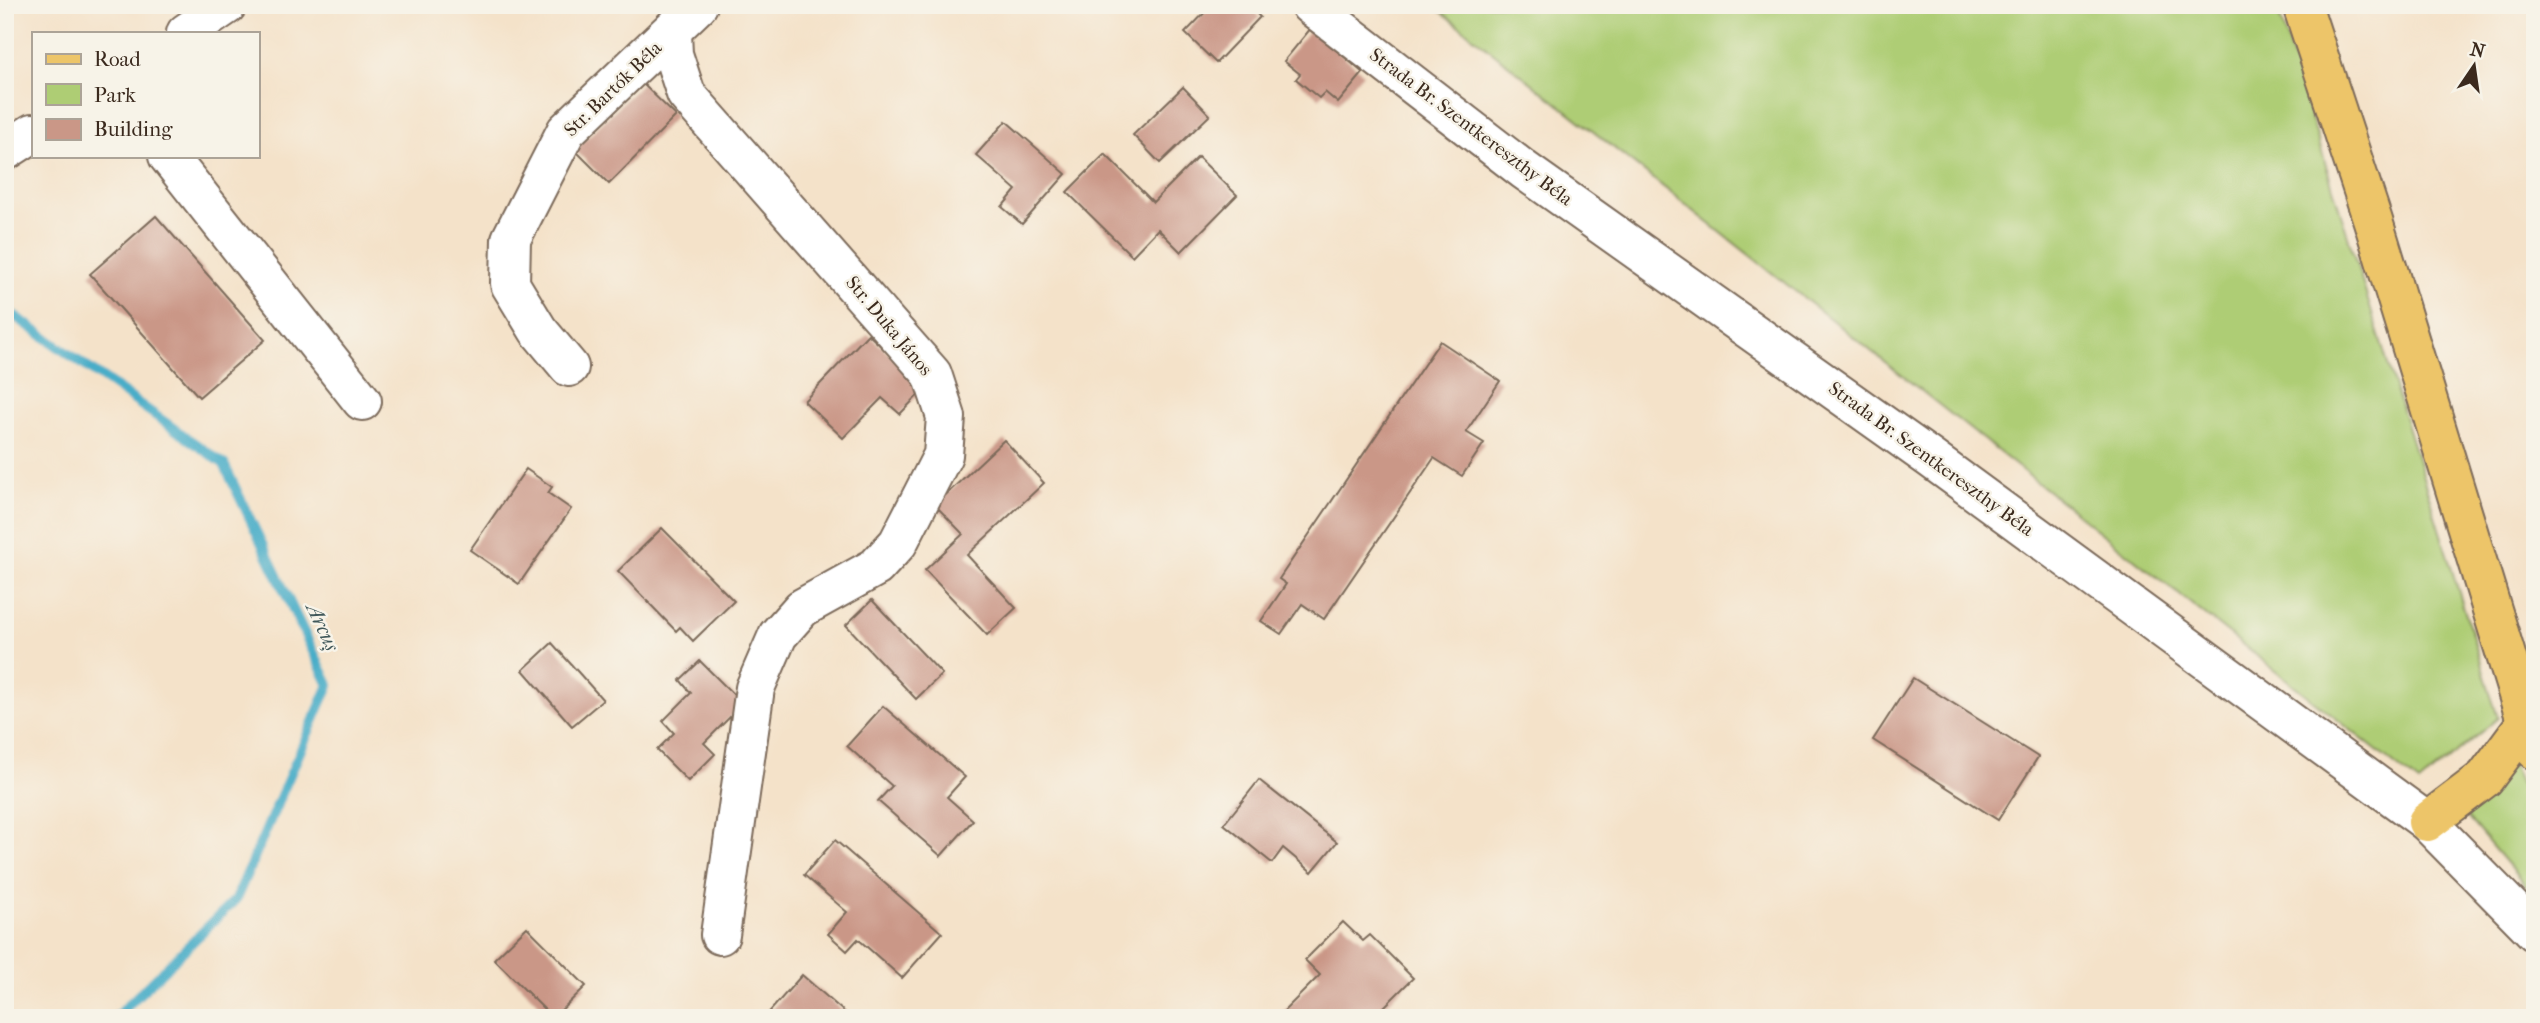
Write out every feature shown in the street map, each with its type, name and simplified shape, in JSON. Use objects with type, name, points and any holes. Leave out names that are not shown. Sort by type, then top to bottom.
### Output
[{"type":"main road","points":[[2302,5],[2531,725],[2485,778],[2427,822]]},
{"type":"street","points":[[187,32],[227,5]]},
{"type":"street","name":"Str. Bartók Béla","points":[[569,367],[538,330],[510,284],[511,239],[566,131],[698,5]]},
{"type":"street","name":"Strada Br. Szentkereszthy Béla","points":[[1310,5],[1524,170],[1941,466],[2427,822],[2535,932]]},
{"type":"street","name":"Str. Duka János","points":[[671,33],[673,54],[686,94],[932,374],[946,417],[943,455],[898,543],[876,567],[802,608],[778,635],[755,688],[720,935]]},
{"type":"street","points":[[5,151],[32,134]]},
{"type":"street","points":[[170,158],[362,401]]},
{"type":"green space","points":[[1433,5],[2276,5],[2498,718],[2419,784]]},
{"type":"green space","points":[[2512,764],[2535,815],[2535,897],[2462,811]]},
{"type":"building","points":[[1212,5],[1248,5],[1260,17],[1216,63],[1185,33]]},
{"type":"building","points":[[1311,28],[1363,73],[1338,103],[1325,92],[1319,98],[1296,79],[1300,74],[1284,61]]},
{"type":"building","points":[[642,83],[676,116],[609,184],[575,150]]},
{"type":"building","points":[[1183,87],[1210,115],[1160,163],[1133,135]]},
{"type":"building","points":[[1006,121],[1066,174],[1022,224],[1002,207],[1016,190],[976,155]]},
{"type":"building","points":[[1105,154],[1153,202],[1198,157],[1237,195],[1181,252],[1158,229],[1132,256],[1067,192]]},
{"type":"building","points":[[156,216],[265,340],[199,397],[90,274]]},
{"type":"building","points":[[868,334],[925,388],[900,414],[882,398],[843,438],[804,401]]},
{"type":"building","points":[[1440,341],[1500,381],[1466,432],[1484,443],[1462,476],[1434,458],[1324,619],[1302,604],[1281,634],[1261,621],[1286,584],[1279,579]]},
{"type":"building","points":[[1004,440],[1044,483],[967,555],[1016,608],[987,635],[925,570],[963,534],[935,505]]},
{"type":"building","points":[[526,469],[552,487],[548,493],[571,509],[519,584],[470,550]]},
{"type":"building","points":[[662,528],[734,601],[693,641],[680,627],[676,631],[618,571]]},
{"type":"building","points":[[872,600],[942,674],[916,699],[846,625]]},
{"type":"building","points":[[552,643],[603,700],[572,726],[523,670]]},
{"type":"building","points":[[700,661],[743,704],[704,743],[715,754],[688,781],[657,750],[674,733],[663,721],[691,693],[680,680]]},
{"type":"building","points":[[1913,678],[2038,757],[1998,820],[1873,740]]},
{"type":"building","points":[[883,706],[965,777],[947,797],[973,820],[941,856],[878,801],[892,786],[847,746]]},
{"type":"building","points":[[1259,780],[1337,842],[1312,872],[1283,848],[1272,863],[1224,824]]},
{"type":"building","points":[[835,840],[942,933],[902,978],[858,939],[847,951],[828,934],[847,912],[804,875]]},
{"type":"building","points":[[1343,922],[1363,941],[1370,935],[1413,978],[1373,1018],[1277,1018],[1320,975],[1305,960]]},
{"type":"building","points":[[527,927],[586,986],[553,1018],[494,959]]},
{"type":"building","points":[[802,975],[851,1018],[764,1018]]},
{"type":"waterway","name":"Arcuș","points":[[5,309],[224,464],[329,685],[236,899],[115,1018]]}]
